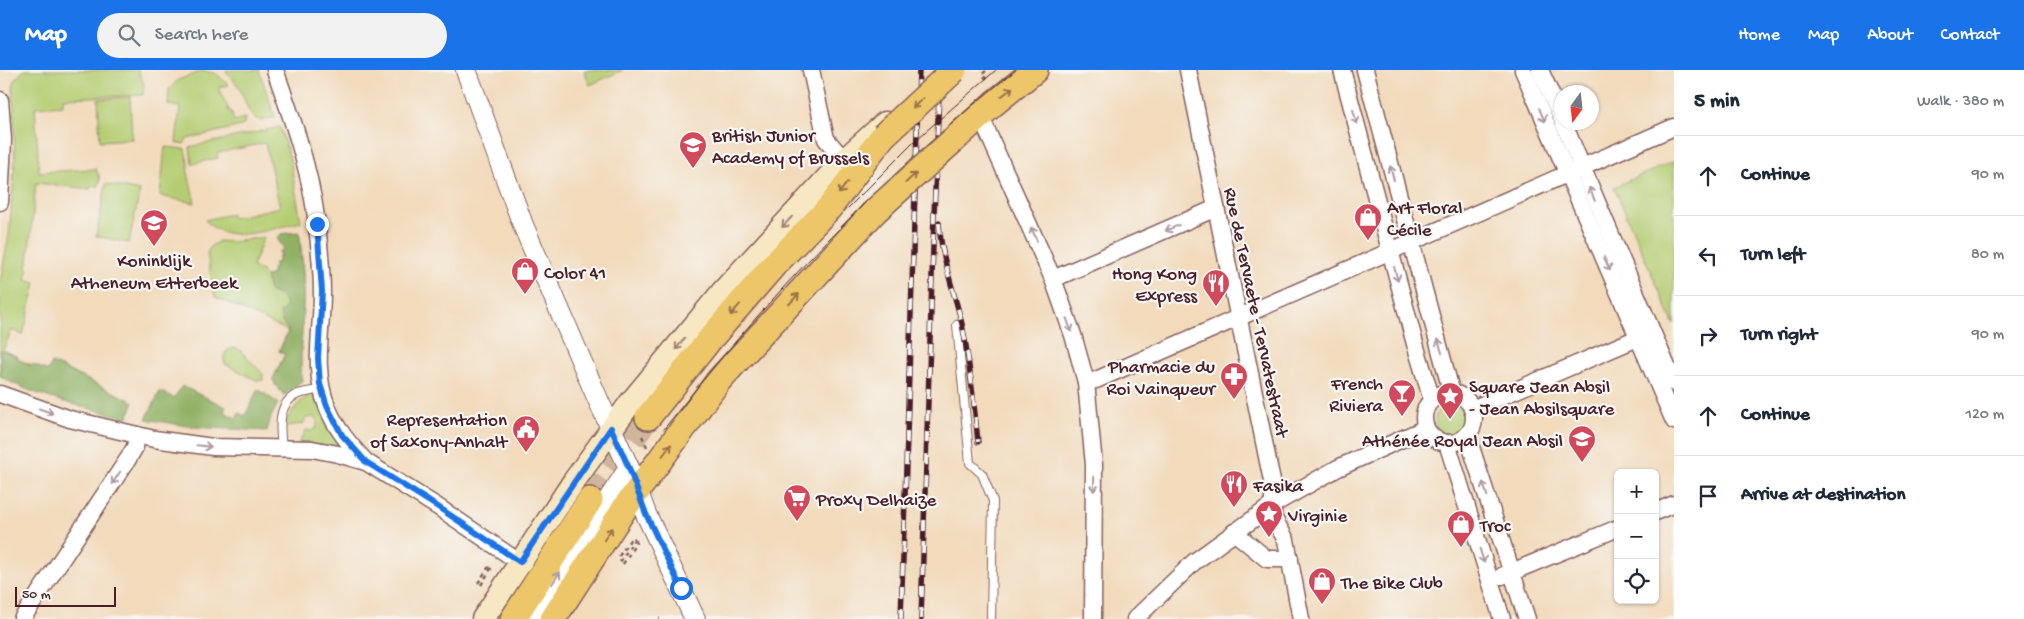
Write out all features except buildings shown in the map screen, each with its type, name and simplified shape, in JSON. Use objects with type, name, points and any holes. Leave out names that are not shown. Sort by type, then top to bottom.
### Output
[{"type":"main road","points":[[483,619],[611,428],[723,291],[844,160],[954,70]]},
{"type":"main road","points":[[553,619],[634,479],[719,380],[875,211],[980,115],[1035,70]]},
{"type":"main road","points":[[648,417],[710,339],[754,288],[830,207],[884,129]]},
{"type":"main road","points":[[513,619],[590,500]]},
{"type":"street","points":[[275,70],[302,150],[316,215],[322,291],[318,358],[321,389],[342,447]]},
{"type":"street","points":[[466,70],[524,225],[634,479],[646,514],[695,619]]},
{"type":"street","points":[[810,70],[826,139],[844,160]]},
{"type":"street","name":"Rue de Tervaete - Tervatestraat","points":[[1188,70],[1273,486],[1274,504],[1272,517],[1286,540],[1301,619]]},
{"type":"street","points":[[1342,70],[1415,344],[1432,400]]},
{"type":"street","points":[[1365,70],[1452,394]]},
{"type":"street","points":[[1523,70],[1574,171],[1645,335],[1674,421]]},
{"type":"street","points":[[1540,70],[1554,102]]},
{"type":"street","points":[[0,100],[3,130],[0,202]]},
{"type":"street","points":[[980,115],[1053,278],[1086,382],[1094,465],[1093,619]]},
{"type":"street","points":[[1086,382],[1096,380],[1674,126]]},
{"type":"street","points":[[1564,130],[1574,171]]},
{"type":"street","points":[[1053,278],[1216,208]]},
{"type":"street","points":[[1645,335],[1674,384]]},
{"type":"street","points":[[1472,409],[1645,335]]},
{"type":"street","points":[[0,394],[70,419],[137,435],[213,447],[312,449],[342,447],[438,507],[520,562]]},
{"type":"street","points":[[1452,394],[1462,397],[1472,409],[1473,425],[1467,435],[1458,441],[1447,443],[1434,438],[1426,428],[1424,416],[1432,400],[1438,396],[1452,394]]},
{"type":"street","points":[[1135,619],[1194,562],[1274,504],[1338,468],[1426,428]]},
{"type":"street","points":[[22,619],[128,459],[135,447],[137,435]]},
{"type":"street","points":[[1467,435],[1513,572],[1526,619]]},
{"type":"street","points":[[1447,443],[1451,461],[1491,580],[1502,619]]},
{"type":"street","points":[[530,619],[634,479]]},
{"type":"street","points":[[1659,510],[1674,504]]},
{"type":"street","points":[[1491,580],[1614,530]]},
{"type":"street","points":[[1234,532],[1267,559],[1290,559]]},
{"type":"lane","points":[[956,325],[970,463],[982,474],[993,501],[991,619]]},
{"type":"lane","points":[[282,448],[279,423],[281,413],[295,395],[321,389]]},
{"type":"path","points":[[986,70],[982,74],[990,83]]},
{"type":"path","points":[[619,556],[630,540],[636,537],[636,543],[622,563]]},
{"type":"path","points":[[492,567],[480,584],[488,568],[492,567]]},
{"type":"green space","points":[[24,70],[138,70],[144,84],[143,95],[63,98],[63,105],[35,107],[39,172],[96,169],[100,179],[98,187],[91,186],[90,189],[36,183],[26,280],[36,283],[23,335],[12,330],[3,350],[18,357],[17,359],[48,371],[52,363],[134,402],[127,418],[31,391],[0,376],[0,281],[9,235],[15,163],[13,87],[15,79]]},
{"type":"green space","points":[[225,70],[259,70],[275,117],[261,121],[255,118],[249,111],[239,87]]},
{"type":"green space","points":[[584,70],[623,70],[590,85]]},
{"type":"green space","points":[[203,71],[215,73],[229,85],[219,87],[221,94],[229,111],[231,111],[234,121],[245,118],[244,124],[187,139],[184,144],[176,143],[180,107],[168,105],[169,89],[178,80]]},
{"type":"green space","points":[[130,97],[132,139],[100,141],[98,99]]},
{"type":"green space","points":[[280,127],[290,159],[301,222],[264,231],[238,234],[226,233],[215,228],[205,220],[231,214],[232,218],[280,207],[265,143],[217,153],[218,158],[192,164],[190,147]]},
{"type":"green space","points":[[165,147],[185,149],[195,203],[160,196]]},
{"type":"green space","points":[[1674,161],[1674,325],[1614,187]]},
{"type":"green space","points":[[106,184],[140,191],[129,243],[96,236]]},
{"type":"green space","points":[[299,232],[303,285],[302,381],[284,395],[273,379],[285,354],[279,351],[288,331],[215,297],[207,254],[210,247],[219,241],[233,242],[264,237],[252,267],[262,271],[266,277],[273,273],[272,269],[276,267],[274,264],[279,261],[277,258],[281,255],[279,252],[284,249],[277,238],[281,234]]},
{"type":"green space","points":[[299,232],[303,285],[302,381],[284,395],[273,379],[285,354],[279,351],[289,331],[282,322],[280,313],[286,307],[281,296],[270,292],[266,277],[273,273],[272,269],[276,267],[274,264],[279,261],[277,258],[281,255],[279,252],[284,249],[277,238],[281,234]]},
{"type":"green space","points":[[235,348],[239,349],[263,374],[263,380],[258,381],[225,364],[225,353]]},
{"type":"green space","points":[[0,350],[18,357],[17,359],[31,366],[32,364],[48,371],[52,363],[134,402],[127,418],[45,396],[14,384],[0,376]]},
{"type":"green space","points":[[182,386],[226,407],[224,412],[236,418],[239,413],[245,416],[258,389],[278,403],[267,431],[193,427],[146,419],[160,391],[174,398]]},
{"type":"green space","points":[[317,393],[340,443],[339,447],[298,444],[306,430],[312,431],[317,427],[314,417],[306,418],[303,424],[285,426],[290,414],[297,405]]},
{"type":"green space","name":"Square Jean Absil - Jean Absilsquare","points":[[1450,405],[1461,409],[1465,420],[1461,431],[1450,435],[1439,431],[1435,420],[1439,409]]},
{"type":"tunnel","points":[[590,500],[648,417]]},
{"type":"tram line","points":[[848,208],[917,139],[996,70]]},
{"type":"tram line","points":[[664,429],[744,332],[829,239],[920,152],[1016,70]]},
{"type":"railway","points":[[901,619],[919,70]]},
{"type":"railway","points":[[921,619],[940,70]]},
{"type":"railway","points":[[939,223],[945,261],[965,339],[978,442]]},
{"type":"place","name":"British Junior Academy of Brussels","points":[[693,169]]},
{"type":"place","name":"Art Floral Cécile","points":[[1368,241]]},
{"type":"place","name":"Koninklijk Atheneum Etterbeek","points":[[154,247]]},
{"type":"place","name":"Color 41","points":[[525,295]]},
{"type":"place","name":"Hong Kong Express","points":[[1216,307]]},
{"type":"place","name":"Pharmacie du Roi Vainqueur","points":[[1234,400]]},
{"type":"place","name":"French Riviera","points":[[1402,417]]},
{"type":"place","name":"Square Jean Absil - Jean Absilsquare","points":[[1450,420]]},
{"type":"place","name":"Representation of Saxony-Anhalt","points":[[526,453]]},
{"type":"place","name":"Athénée Royal Jean Absil","points":[[1582,463]]},
{"type":"place","name":"Fasika","points":[[1234,508]]},
{"type":"place","name":"Proxy Delhaize","points":[[797,522]]},
{"type":"place","name":"Virginie","points":[[1269,538]]},
{"type":"place","name":"Troc","points":[[1461,548]]},
{"type":"place","name":"The Bike Club","points":[[1322,605]]},
{"type":"route","points":[[317,224],[322,291],[318,358],[320,384],[333,420],[342,435],[366,462],[520,562],[611,428],[638,490],[646,514],[681,588]]}]
